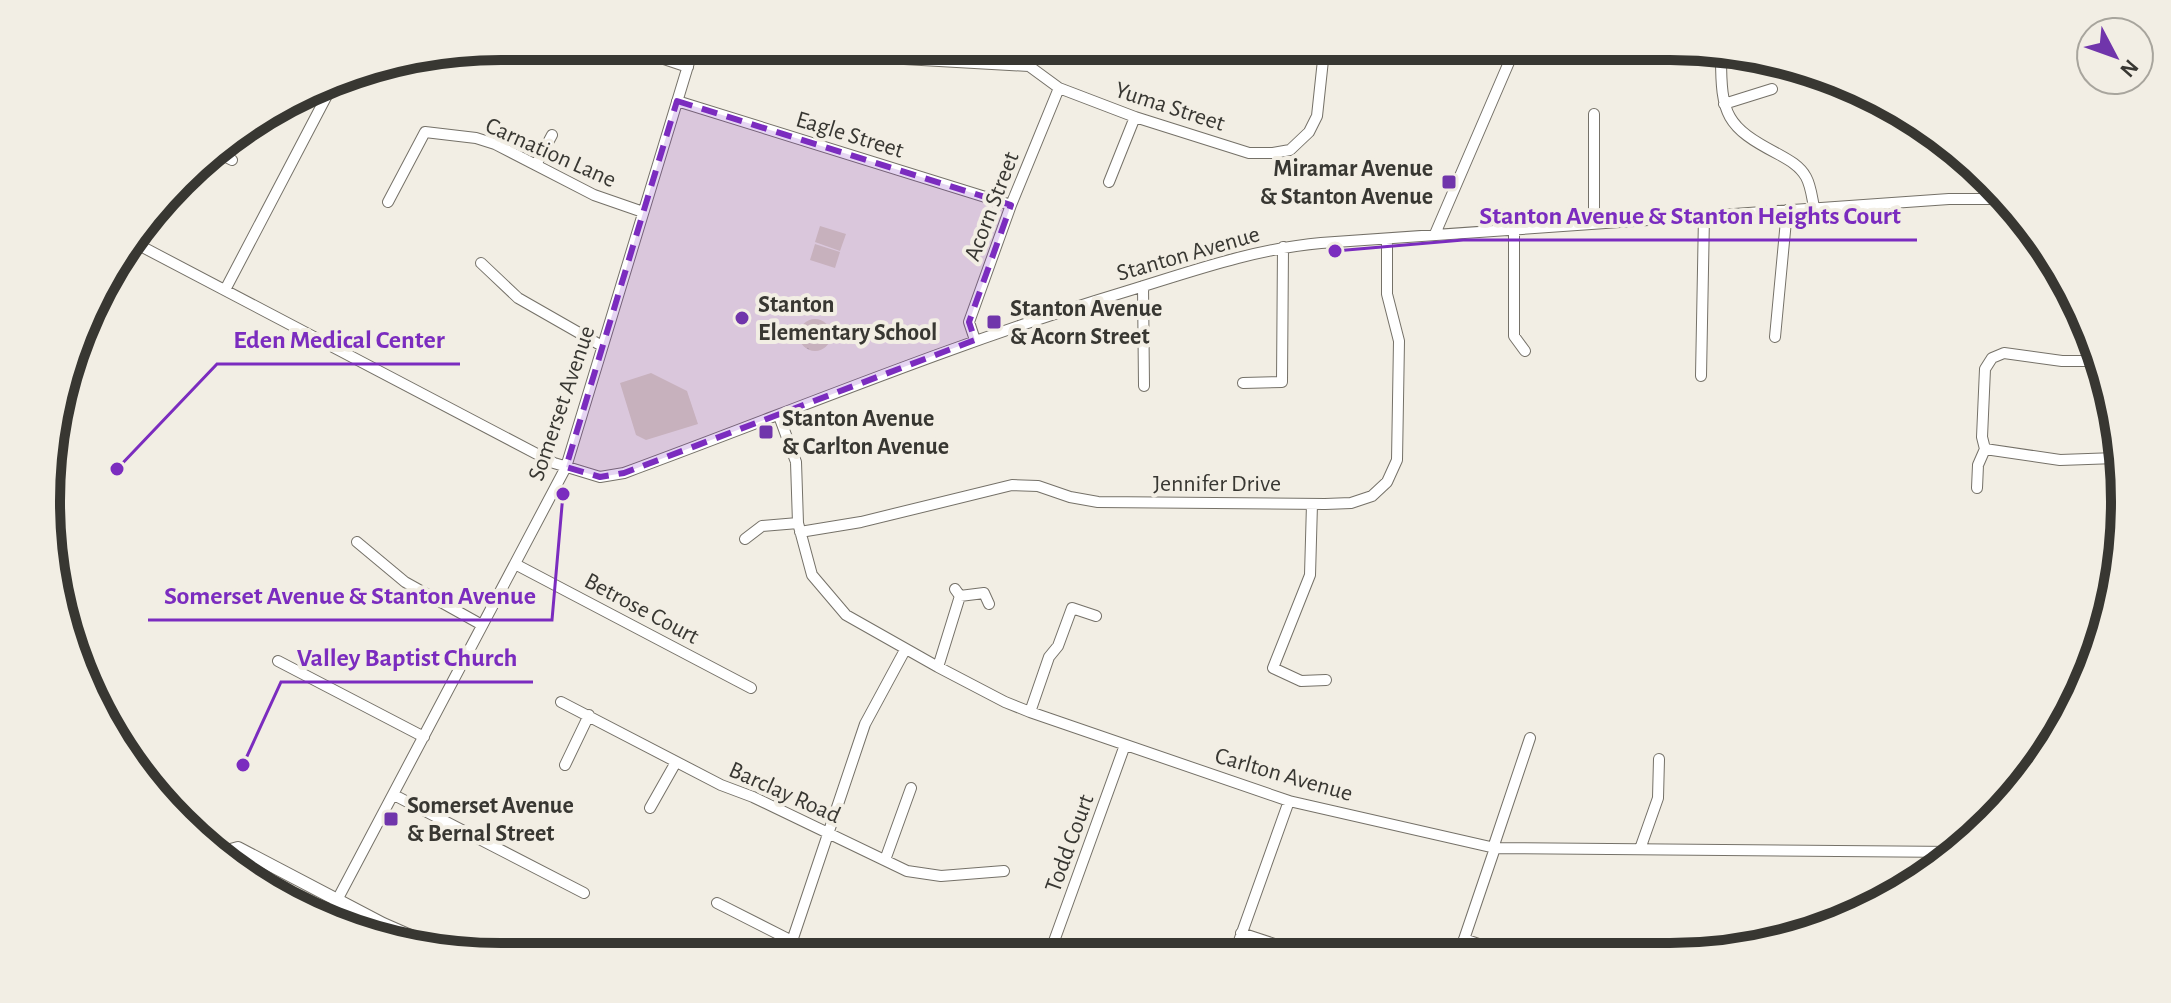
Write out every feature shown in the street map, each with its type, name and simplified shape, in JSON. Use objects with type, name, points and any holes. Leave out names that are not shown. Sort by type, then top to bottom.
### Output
[{"type":"main road","points":[[232,851],[238,848],[399,931]]},
{"type":"street","points":[[667,60],[688,67]]},
{"type":"street","name":"Somerset Avenue","points":[[333,909],[566,467],[690,60]]},
{"type":"street","name":"Yuma Street","points":[[922,60],[1029,66],[1059,88],[1135,117],[1249,153],[1290,150],[1309,132],[1317,116],[1323,60]]},
{"type":"street","points":[[1435,234],[1510,60]]},
{"type":"street","points":[[1721,63],[1724,104],[1730,119],[1741,133],[1801,170],[1808,182],[1814,207]]},
{"type":"street","name":"Acorn Street","points":[[975,340],[969,322],[1011,205],[1059,88]]},
{"type":"street","points":[[1724,104],[1772,89]]},
{"type":"street","points":[[225,290],[326,97]]},
{"type":"street","name":"Eagle Street","points":[[677,101],[1011,205]]},
{"type":"street","points":[[1594,114],[1594,224]]},
{"type":"street","points":[[1109,182],[1135,117]]},
{"type":"street","name":"Carnation Lane","points":[[388,202],[425,132],[486,140],[594,195],[643,212]]},
{"type":"street","points":[[536,165],[552,135]]},
{"type":"street","points":[[226,157],[232,160]]},
{"type":"street","name":"Stanton Avenue","points":[[141,246],[468,419],[566,467],[600,477],[614,476],[779,416],[1016,325],[1283,247],[1814,207],[1991,199]]},
{"type":"street","points":[[1775,337],[1787,210]]},
{"type":"street","points":[[1701,376],[1704,216]]},
{"type":"street","points":[[1514,230],[1514,336],[1525,351]]},
{"type":"street","name":"Jennifer Drive","points":[[745,539],[762,526],[799,528],[861,522],[1012,485],[1038,486],[1098,502],[1312,504],[1351,503],[1366,499],[1382,488],[1395,468],[1397,451],[1399,341],[1387,294],[1387,239]]},
{"type":"street","points":[[1243,383],[1282,382],[1283,247]]},
{"type":"street","points":[[481,263],[518,298],[602,346]]},
{"type":"street","points":[[1143,286],[1144,386]]},
{"type":"street","points":[[1977,488],[1978,465],[1985,449],[1982,437],[1985,369],[1992,358],[2004,353],[2062,361],[2088,361]]},
{"type":"street","name":"Carlton Avenue","points":[[779,416],[796,462],[799,528],[812,575],[846,615],[905,650],[1030,712],[1289,801],[1494,848],[1938,852]]},
{"type":"street","points":[[1985,449],[2060,460],[2108,458]]},
{"type":"street","points":[[1312,504],[1310,575],[1273,668],[1301,681],[1326,680]]},
{"type":"street","points":[[357,542],[405,582],[482,625]]},
{"type":"street","name":"Betrose Court","points":[[515,564],[751,688]]},
{"type":"street","points":[[938,667],[958,592],[984,593],[989,604]]},
{"type":"street","points":[[1030,712],[1049,657],[1058,646],[1072,608],[1096,616]]},
{"type":"street","points":[[717,903],[792,941],[865,724],[905,650]]},
{"type":"street","points":[[278,661],[424,737]]},
{"type":"street","name":"Barclay Road","points":[[561,702],[721,785],[753,797],[907,871],[941,876],[1004,871]]},
{"type":"street","points":[[565,765],[589,715]]},
{"type":"street","points":[[1463,943],[1530,738]]},
{"type":"street","name":"Todd Court","points":[[1053,943],[1125,745]]},
{"type":"street","points":[[1640,849],[1658,798],[1659,759]]},
{"type":"street","points":[[650,808],[676,762]]},
{"type":"street","points":[[885,860],[911,788]]},
{"type":"street","points":[[394,795],[584,893]]},
{"type":"street","points":[[1238,943],[1289,801]]},
{"type":"street","points":[[1241,933],[1271,943]]},
{"type":"street","points":[[1464,939],[1475,943]]},
{"type":"highlighted area","points":[[677,101],[1011,205],[969,322],[975,340],[624,473],[600,477],[566,467]]},
{"type":"green space","points":[[820,226],[846,234],[840,251],[815,242]]},
{"type":"green space","points":[[815,244],[840,252],[835,268],[810,260]]},
{"type":"green space","points":[[815,319],[826,324],[831,335],[826,346],[815,351],[804,346],[799,335],[804,324]]},
{"type":"green space","points":[[651,373],[687,391],[698,424],[646,440],[636,435],[620,383]]},
{"type":"place","name":"Miramar Avenue & Stanton Avenue","points":[[1449,182]]},
{"type":"place","name":"Stanton Avenue & Stanton Heights Court","points":[[1335,251]]},
{"type":"place","name":"Stanton Elementary School","points":[[742,318]]},
{"type":"place","name":"Stanton Avenue & Acorn Street","points":[[994,322]]},
{"type":"place","name":"Stanton Avenue & Carlton Avenue","points":[[766,432]]},
{"type":"place","name":"Eden Medical Center","points":[[117,469]]},
{"type":"place","name":"Somerset Avenue & Stanton Avenue","points":[[563,494]]},
{"type":"place","name":"Valley Baptist Church","points":[[243,765]]},
{"type":"place","name":"Somerset Avenue & Bernal Street","points":[[391,819]]}]
